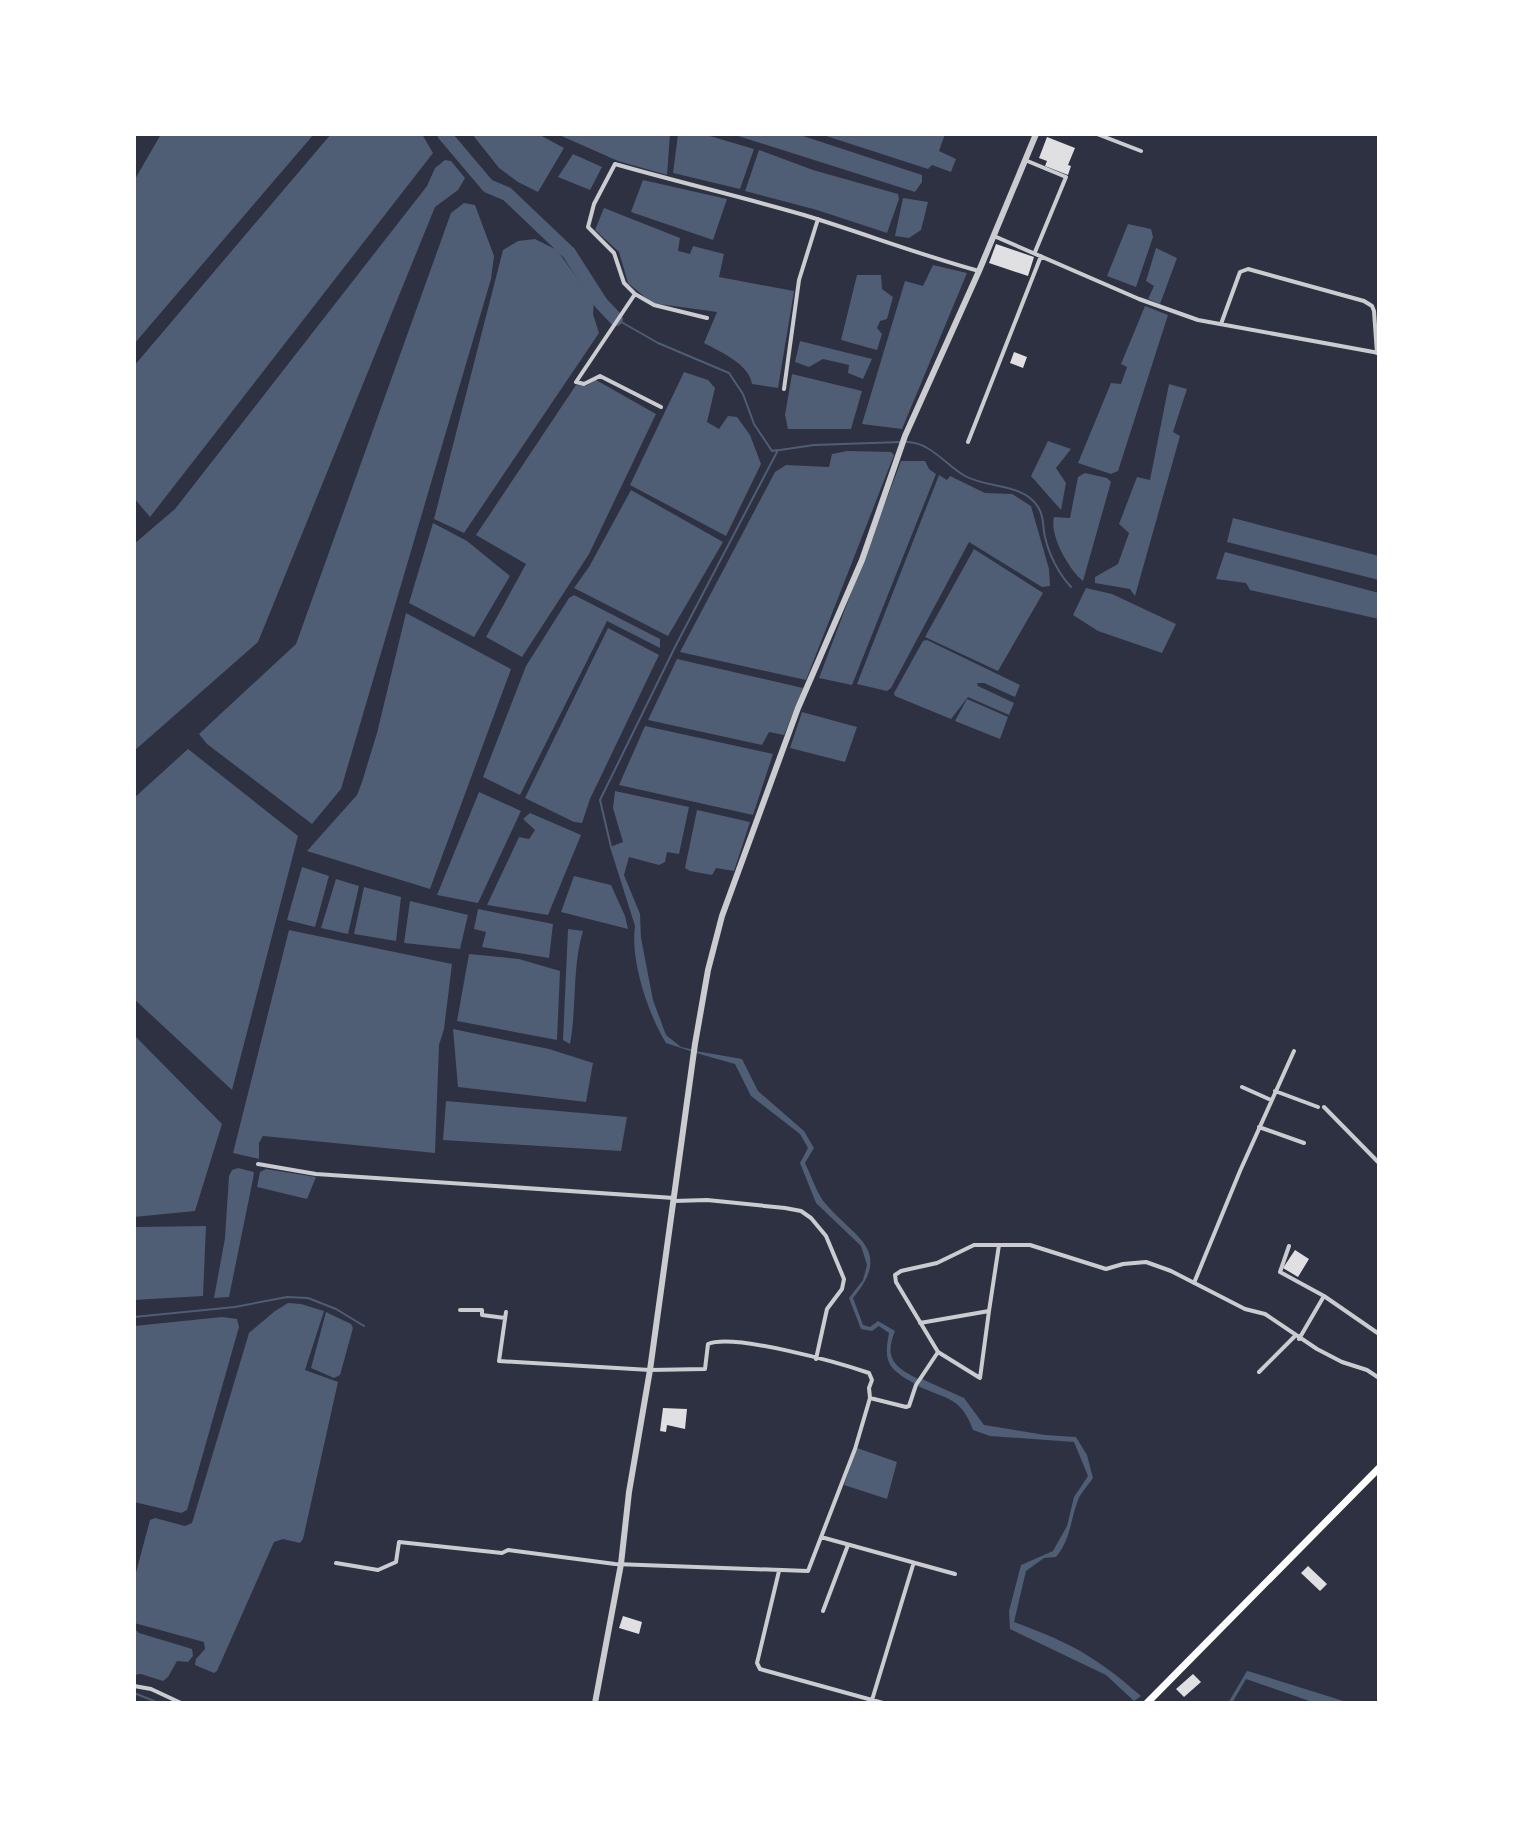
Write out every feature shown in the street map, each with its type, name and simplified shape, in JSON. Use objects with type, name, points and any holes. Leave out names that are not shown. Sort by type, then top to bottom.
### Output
[{"type":"main road","points":[[1149,1701],[1379,1468]]},
{"type":"street","points":[[595,1703],[621,1564],[695,1044],[708,970],[722,916],[798,708],[862,560],[905,436],[1036,134]]},
{"type":"street","points":[[1097,134],[1141,151]]},
{"type":"street","points":[[1025,160],[1066,177],[1035,253]]},
{"type":"street","points":[[707,318],[654,305],[635,294],[624,283],[614,253],[588,227],[594,204],[615,164],[818,219],[979,271]]},
{"type":"street","points":[[784,389],[799,280],[818,219]]},
{"type":"street","points":[[994,236],[1139,299],[1198,320],[1221,325],[1378,353],[1372,306],[1364,301],[1248,269],[1240,272],[1221,325]]},
{"type":"street","points":[[968,442],[1041,256]]},
{"type":"street","points":[[635,294],[576,382],[584,384],[600,376],[661,407]]},
{"type":"street","points":[[1194,1283],[1294,1051]]},
{"type":"street","points":[[1242,1087],[1271,1100]]},
{"type":"street","points":[[1275,1091],[1321,1107],[1379,1163]]},
{"type":"street","points":[[1259,1127],[1304,1143]]},
{"type":"street","points":[[258,1164],[316,1174],[707,1200],[801,1211],[826,1236],[844,1279],[842,1289],[827,1309],[816,1359]]},
{"type":"street","points":[[999,1245],[980,1378],[938,1352],[896,1282],[895,1275],[937,1263],[974,1245],[999,1245],[1030,1245],[1106,1269],[1146,1262],[1245,1309],[1265,1314],[1297,1338],[1379,1378]]},
{"type":"street","points":[[1289,1246],[1280,1272],[1324,1296],[1379,1334]]},
{"type":"street","points":[[1259,1372],[1297,1338],[1324,1296]]},
{"type":"street","points":[[336,1563],[378,1570],[396,1562],[399,1542],[502,1553],[508,1550],[621,1564],[808,1571],[855,1449],[870,1398],[872,1380],[869,1373],[773,1348],[714,1342],[708,1344],[705,1369],[650,1370],[499,1361],[506,1315],[482,1315],[482,1310],[460,1310]]},
{"type":"street","points":[[920,1323],[989,1311]]},
{"type":"street","points":[[870,1398],[909,1406],[916,1385],[938,1352]]},
{"type":"street","points":[[821,1537],[913,1565],[955,1574]]},
{"type":"street","points":[[823,1611],[848,1545]]},
{"type":"street","points":[[872,1700],[913,1565]]},
{"type":"street","points":[[779,1571],[757,1663],[760,1669],[883,1703]]},
{"type":"street","points":[[134,1686],[151,1689],[181,1703]]},
{"type":"water","points":[[161,134],[314,134],[134,344],[134,181]]},
{"type":"water","points":[[331,134],[422,134],[433,153],[150,517],[134,498],[134,366]]},
{"type":"water","points":[[472,134],[538,134],[564,148],[538,192],[499,168]]},
{"type":"water","points":[[557,134],[670,134],[667,175],[618,161]]},
{"type":"water","points":[[678,134],[703,134],[754,149],[740,189],[673,173]]},
{"type":"water","points":[[732,134],[797,134],[922,175],[922,182],[915,192]]},
{"type":"water","points":[[820,134],[945,134],[939,151],[956,159],[951,172],[932,165],[928,169]]},
{"type":"water","points":[[759,150],[813,170],[898,194],[887,233],[745,191]]},
{"type":"water","points":[[573,154],[602,167],[590,190],[558,177]]},
{"type":"water","points":[[445,160],[451,161],[465,178],[458,190],[435,207],[258,642],[134,751],[134,544],[175,509],[427,186],[435,168]]},
{"type":"water","points":[[643,180],[727,199],[713,240],[631,212]]},
{"type":"water","points":[[903,198],[928,202],[921,230],[909,238],[895,236]]},
{"type":"water","points":[[464,203],[475,205],[494,256],[491,279],[341,789],[312,824],[207,744],[199,734],[296,644],[451,213]]},
{"type":"water","points":[[604,208],[680,238],[678,251],[690,254],[693,246],[724,254],[719,277],[794,291],[778,388],[752,384],[746,370],[704,343],[717,312],[652,303],[628,283],[619,252],[595,230]]},
{"type":"water","points":[[1128,224],[1151,229],[1153,237],[1136,287],[1107,276]]},
{"type":"water","points":[[535,239],[557,250],[594,302],[593,314],[599,333],[464,533],[434,519],[503,250],[518,241]]},
{"type":"water","points":[[1156,248],[1177,258],[1160,304],[1148,299],[1154,286],[1146,281]]},
{"type":"water","points":[[933,265],[967,273],[902,429],[862,424],[905,281],[923,286]]},
{"type":"water","points":[[857,275],[881,275],[882,289],[893,297],[887,319],[880,321],[877,328],[882,334],[877,350],[841,340]]},
{"type":"water","points":[[1145,306],[1168,315],[1118,471],[1111,474],[1078,463],[1111,383],[1121,384],[1127,367],[1121,364]]},
{"type":"water","points":[[800,341],[872,359],[863,379],[848,373],[849,365],[823,359],[809,367],[795,362]]},
{"type":"water","points":[[684,372],[708,380],[715,388],[707,422],[719,429],[728,416],[737,417],[750,435],[761,464],[726,536],[630,485]]},
{"type":"water","points":[[792,374],[862,391],[851,429],[788,429],[785,415]]},
{"type":"water","points":[[596,380],[656,414],[589,554],[522,657],[486,637],[526,564],[476,535],[576,385],[586,386]]},
{"type":"water","points":[[1169,384],[1187,389],[1173,432],[1180,436],[1135,596],[1130,589],[1095,583],[1095,577],[1118,564],[1129,533],[1119,524],[1137,477],[1150,480]]},
{"type":"water","points":[[1048,441],[1071,449],[1056,468],[1066,483],[1061,510],[1031,476]]},
{"type":"water","points":[[847,451],[891,452],[894,455],[806,680],[680,652],[775,472],[786,465],[829,467],[832,454]]},
{"type":"water","points":[[901,461],[925,461],[936,474],[852,685],[819,678]]},
{"type":"water","points":[[1085,473],[1107,478],[1111,482],[1083,581],[1061,552],[1053,524],[1054,517],[1070,518],[1078,477]]},
{"type":"water","points":[[939,475],[947,480],[950,476],[985,493],[1012,494],[1031,506],[1049,569],[1050,586],[1042,587],[969,542],[891,688],[887,691],[857,684]]},
{"type":"water","points":[[631,490],[723,542],[668,636],[574,588],[589,567]]},
{"type":"water","points":[[1233,518],[1379,556],[1379,580],[1227,542]]},
{"type":"water","points":[[433,523],[467,541],[510,576],[474,637],[409,603]]},
{"type":"water","points":[[974,549],[1043,593],[998,671],[925,637]]},
{"type":"water","points":[[1225,552],[1379,593],[1379,619],[1250,590],[1246,583],[1216,579]]},
{"type":"water","points":[[1086,588],[1112,594],[1176,624],[1162,653],[1098,631],[1073,615]]},
{"type":"water","points":[[574,595],[660,639],[660,648],[607,621],[520,795],[483,777],[526,666],[569,598]]},
{"type":"water","points":[[406,613],[511,669],[430,889],[307,851],[357,795],[377,733]]},
{"type":"water","points":[[608,628],[659,655],[590,799],[582,823],[574,822],[525,798]]},
{"type":"water","points":[[927,640],[1020,685],[1015,697],[984,683],[977,683],[1014,703],[1009,715],[968,697],[951,719],[895,696],[923,641]]},
{"type":"water","points":[[677,659],[803,688],[784,735],[769,732],[762,745],[648,720]]},
{"type":"water","points":[[967,699],[1008,717],[1000,739],[955,721]]},
{"type":"water","points":[[802,712],[857,727],[845,762],[790,748]]},
{"type":"water","points":[[645,726],[773,754],[753,815],[619,785]]},
{"type":"water","points":[[188,749],[298,836],[232,1090],[134,999],[134,798]]},
{"type":"water","points":[[615,791],[689,807],[679,854],[667,852],[665,862],[659,865],[629,857],[624,875],[640,914],[641,938],[653,1000],[666,1035],[681,1047],[695,1050],[693,1052],[666,1043],[642,986],[635,955],[635,926],[610,847],[623,842],[613,808]]},
{"type":"water","points":[[479,792],[521,811],[478,903],[437,895]]},
{"type":"water","points":[[697,810],[750,822],[734,871],[716,868],[712,875],[685,868]]},
{"type":"water","points":[[530,813],[581,835],[548,915],[487,905],[519,837],[529,839],[535,830],[523,819]]},
{"type":"water","points":[[302,867],[329,876],[315,927],[287,920]]},
{"type":"water","points":[[574,876],[611,885],[628,929],[561,912]]},
{"type":"water","points":[[336,879],[359,886],[348,934],[321,928]]},
{"type":"water","points":[[364,887],[401,897],[396,941],[354,934]]},
{"type":"water","points":[[410,901],[468,915],[460,949],[404,943]]},
{"type":"water","points":[[478,909],[553,924],[549,958],[482,947],[486,932],[474,929]]},
{"type":"water","points":[[568,929],[583,931],[577,959],[570,1044],[563,1040]]},
{"type":"water","points":[[289,930],[452,964],[444,1029],[439,1045],[435,1153],[263,1136],[259,1143],[259,1159],[233,1153]]},
{"type":"water","points":[[469,954],[519,959],[560,971],[557,1040],[457,1021]]},
{"type":"water","points":[[453,1029],[549,1049],[593,1063],[586,1102],[458,1087]]},
{"type":"water","points":[[134,1035],[222,1124],[195,1211],[134,1217]]},
{"type":"water","points":[[696,1051],[742,1059],[758,1091],[804,1131],[814,1148],[805,1163],[818,1193],[857,1235],[870,1256],[865,1281],[853,1298],[863,1325],[870,1327],[878,1321],[895,1331],[891,1348],[893,1361],[918,1379],[915,1384],[890,1364],[887,1352],[889,1333],[879,1326],[872,1331],[861,1329],[849,1298],[863,1280],[867,1265],[861,1246],[816,1203],[800,1163],[808,1148],[800,1134],[751,1096],[735,1064]]},
{"type":"water","points":[[446,1101],[627,1117],[621,1151],[443,1140]]},
{"type":"water","points":[[238,1168],[254,1172],[253,1179],[229,1297],[214,1298],[225,1238],[229,1176],[232,1170]]},
{"type":"water","points":[[266,1169],[316,1177],[307,1199],[257,1187],[260,1172]]},
{"type":"water","points":[[206,1226],[203,1296],[134,1300],[134,1227]]},
{"type":"water","points":[[288,1303],[324,1311],[305,1370],[338,1382],[303,1539],[300,1543],[283,1539],[274,1542],[214,1673],[195,1665],[205,1649],[204,1642],[134,1623],[134,1580],[150,1520],[155,1518],[185,1526],[192,1523],[249,1333]]},
{"type":"water","points":[[326,1312],[351,1324],[353,1328],[340,1375],[334,1378],[311,1368]]},
{"type":"water","points":[[222,1317],[237,1319],[239,1327],[187,1510],[181,1513],[134,1502],[134,1326]]},
{"type":"water","points":[[922,1379],[964,1398],[984,1425],[1076,1437],[1087,1455],[1093,1478],[1078,1500],[1067,1537],[1056,1557],[1044,1558],[1026,1571],[1014,1622],[1067,1644],[1096,1661],[1141,1696],[1134,1701],[1106,1675],[1010,1629],[1009,1611],[1021,1565],[1053,1551],[1067,1526],[1074,1497],[1088,1476],[1074,1442],[990,1436],[973,1430],[958,1405],[918,1386]]},
{"type":"water","points":[[857,1448],[897,1462],[887,1499],[844,1485]]},
{"type":"water","points":[[134,1628],[139,1633],[192,1649],[193,1656],[188,1662],[177,1661],[163,1681],[134,1675]]},
{"type":"water","points":[[1247,1671],[1350,1703],[1315,1703],[1246,1679],[1232,1703],[1228,1703]]},
{"type":"building","points":[[1047,137],[1075,148],[1068,165],[1071,166],[1068,175],[1045,166],[1047,161],[1039,158]]},
{"type":"building","points":[[996,244],[1034,257],[1028,276],[989,263]]},
{"type":"building","points":[[1014,352],[1027,357],[1023,368],[1010,363]]},
{"type":"building","points":[[1295,1250],[1309,1259],[1298,1277],[1283,1268]]},
{"type":"building","points":[[663,1408],[687,1409],[685,1429],[667,1425],[666,1432],[660,1431]]},
{"type":"building","points":[[1308,1566],[1327,1584],[1320,1591],[1301,1573]]},
{"type":"building","points":[[623,1616],[642,1622],[639,1634],[619,1628]]},
{"type":"building","points":[[1193,1674],[1201,1682],[1184,1697],[1176,1689]]},
{"type":"waterway","points":[[444,134],[488,186],[507,194],[569,253],[601,303],[616,319]]},
{"type":"waterway","points":[[611,847],[600,800],[675,647],[778,450],[772,451],[754,424],[743,394],[729,373],[658,343],[616,319]]},
{"type":"waterway","points":[[780,450],[814,445],[901,442]]},
{"type":"waterway","points":[[907,442],[931,450],[965,476],[1015,490],[1032,499],[1042,515],[1052,557],[1071,587]]},
{"type":"waterway","points":[[134,1317],[235,1307],[287,1297],[308,1298],[336,1309],[364,1326]]},
{"type":"waterway","points":[[134,1693],[159,1703]]}]
